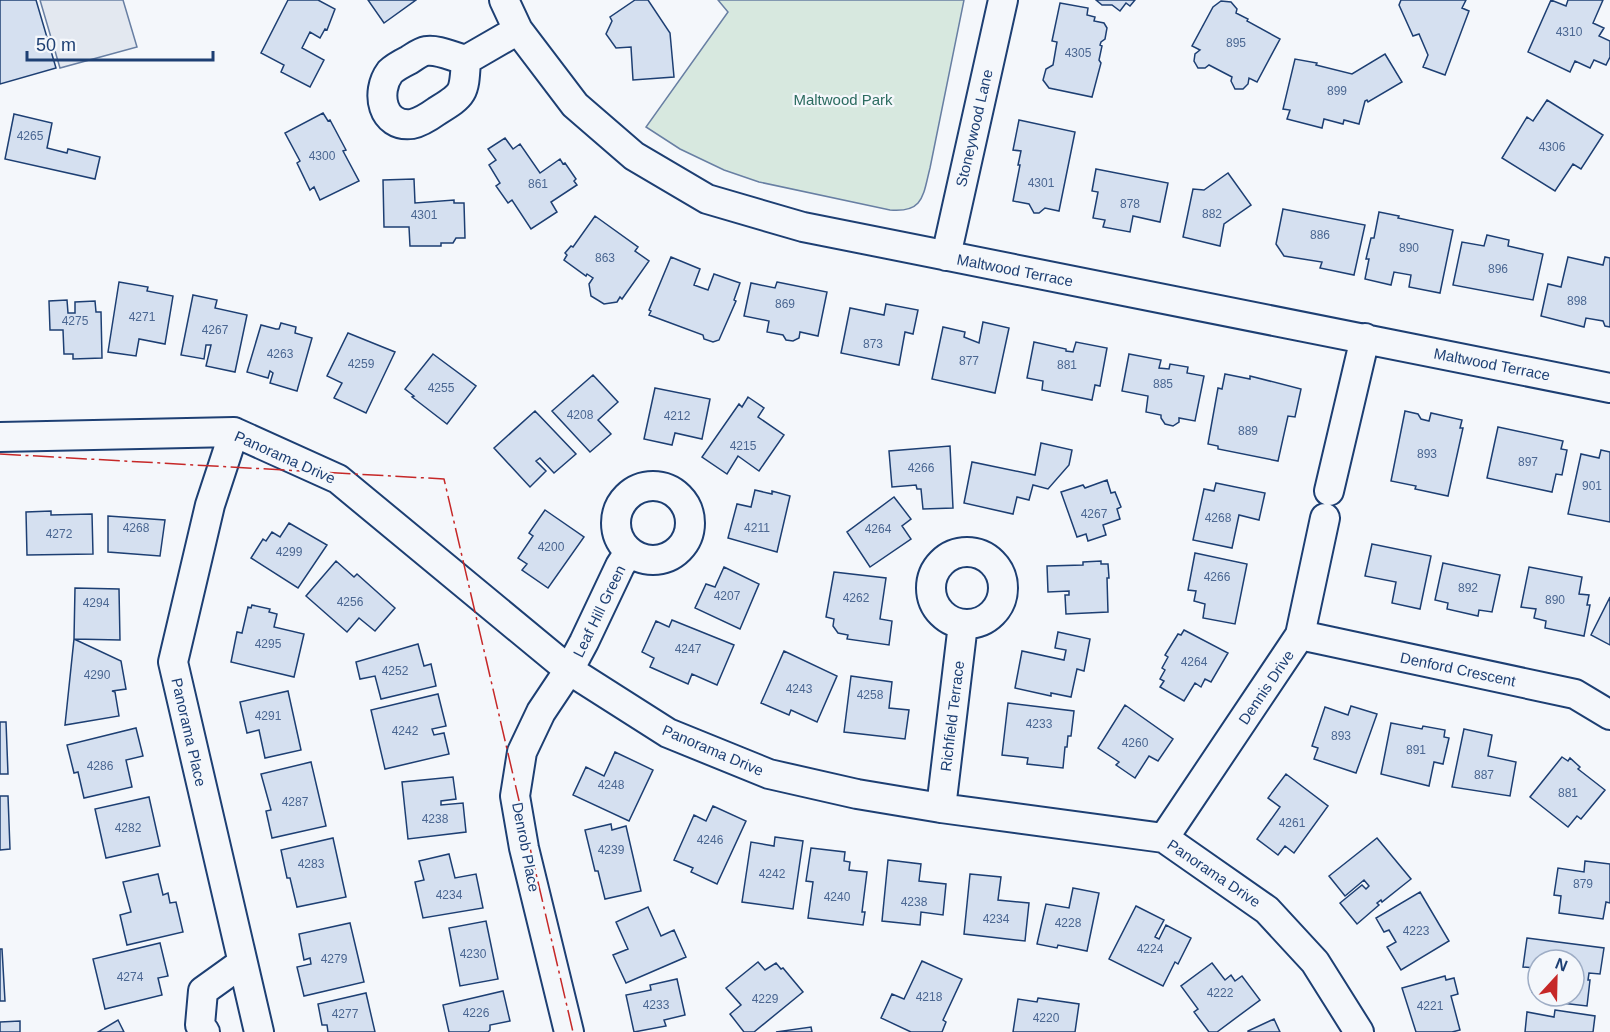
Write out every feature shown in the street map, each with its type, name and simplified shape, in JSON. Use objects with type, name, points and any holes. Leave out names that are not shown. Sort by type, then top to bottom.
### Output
[{"type":"street","name":"Maltwood Terrace","points":[[504,0],[518,30],[575,105],[634,156],[707,199],[803,227],[1610,388]]},
{"type":"street","name":"Stoneywood Lane","points":[[946,256],[1003,0]]},
{"type":"street","points":[[466,60],[518,30]]},
{"type":"street","name":"Dennis Drive","points":[[1164,838],[1300,635],[1365,339]]},
{"type":"street","name":"Panorama Drive","points":[[0,437],[234,432],[338,479],[569,670],[668,734],[769,774],[857,794],[941,808],[1164,838],[1267,910],[1315,962],[1359,1032]]},
{"type":"street","name":"Panorama Place","points":[[234,432],[210,505],[173,662],[259,1032]]},
{"type":"street","name":"Leaf Hill Green","points":[[569,670],[629,552]]},
{"type":"street","name":"Richfield Terrace","points":[[941,808],[963,624]]},
{"type":"street","name":"Denford Crescent","points":[[1300,635],[1575,694],[1610,716]]},
{"type":"street","name":"Denrob Place","points":[[569,670],[542,712],[522,752],[515,796],[524,848],[569,1032]]},
{"type":"street","points":[[205,1032],[200,1025],[203,991],[242,963]]},
{"type":"green space","name":"Maltwood Park","points":[[718,0],[964,0],[930,168],[923,194],[916,205],[901,210],[890,210],[759,182],[724,170],[680,149],[646,127],[728,12]]},
{"type":"shaded area","points":[[40,0],[123,0],[137,47],[60,68]]},
{"type":"building","points":[[0,0],[36,0],[56,68],[0,84]]},
{"type":"building","points":[[288,0],[318,0],[335,9],[327,30],[325,29],[320,38],[310,32],[302,48],[324,60],[310,87],[281,72],[284,65],[261,53]]},
{"type":"building","points":[[368,0],[416,0],[384,23]]},
{"type":"building","points":[[635,0],[648,0],[670,33],[674,77],[633,80],[631,47],[616,48],[606,34],[612,21],[610,17]]},
{"type":"building","points":[[1096,0],[1135,0],[1130,6],[1126,3],[1120,11],[1112,5],[1102,5]]},
{"type":"building","points":[[1401,0],[1466,0],[1462,8],[1469,11],[1445,75],[1423,67],[1428,55],[1419,34],[1413,36],[1399,5]]},
{"type":"building","points":[[1551,0],[1566,6],[1568,0],[1603,0],[1593,23],[1604,28],[1599,36],[1610,41],[1610,57],[1606,65],[1594,60],[1590,68],[1575,61],[1570,72],[1528,52]]},
{"type":"building","points":[[1221,1],[1231,2],[1237,9],[1236,13],[1280,39],[1257,82],[1249,78],[1248,84],[1243,89],[1235,89],[1231,81],[1232,77],[1209,65],[1205,68],[1198,68],[1194,61],[1195,54],[1200,50],[1192,46],[1213,7]]},
{"type":"building","points":[[1060,3],[1088,8],[1087,15],[1095,17],[1094,21],[1104,23],[1107,28],[1105,39],[1100,45],[1102,46],[1099,60],[1101,63],[1092,97],[1049,88],[1043,80],[1046,69],[1053,65],[1057,42],[1052,41]]},
{"type":"building","points":[[1385,54],[1402,82],[1368,102],[1365,101],[1359,124],[1344,120],[1343,124],[1324,119],[1322,128],[1287,119],[1290,110],[1283,109],[1295,59],[1352,74]]},
{"type":"building","points":[[1547,100],[1603,135],[1581,169],[1573,164],[1555,191],[1502,158],[1527,117],[1533,121]]},
{"type":"building","points":[[323,113],[328,121],[330,120],[346,150],[343,151],[359,181],[320,200],[314,187],[310,190],[297,163],[300,161],[285,133]]},
{"type":"building","points":[[14,114],[52,123],[47,148],[67,153],[68,149],[100,157],[95,179],[5,159]]},
{"type":"building","points":[[1019,120],[1075,132],[1059,211],[1045,208],[1039,213],[1034,213],[1029,204],[1013,201],[1020,165],[1018,165],[1021,151],[1013,150]]},
{"type":"building","points":[[505,138],[513,149],[520,144],[540,173],[560,159],[576,179],[574,181],[577,185],[551,202],[557,212],[531,229],[512,200],[508,203],[496,186],[500,183],[489,165],[496,160],[488,149]]},
{"type":"building","points":[[1096,169],[1168,183],[1160,222],[1133,216],[1130,232],[1103,227],[1105,220],[1093,218],[1098,192],[1092,191]]},
{"type":"building","points":[[1228,173],[1251,205],[1224,224],[1220,246],[1183,237],[1193,189],[1204,190]]},
{"type":"building","points":[[414,179],[415,203],[454,200],[454,203],[464,203],[465,238],[456,238],[453,243],[441,243],[441,246],[410,246],[409,227],[384,227],[383,180]]},
{"type":"building","points":[[1283,209],[1365,225],[1354,275],[1320,268],[1322,262],[1284,256],[1276,244]]},
{"type":"building","points":[[1379,212],[1453,230],[1440,293],[1409,287],[1411,275],[1394,272],[1391,285],[1365,279],[1369,259],[1366,259],[1371,238],[1374,238]]},
{"type":"building","points":[[595,216],[638,247],[635,251],[649,261],[622,299],[620,297],[617,302],[604,304],[591,296],[589,284],[593,278],[587,274],[586,276],[564,260],[567,255],[565,253],[571,246],[573,247]]},
{"type":"building","points":[[1487,235],[1509,240],[1508,246],[1543,254],[1533,300],[1453,285],[1462,242],[1484,246]]},
{"type":"building","points":[[671,257],[700,269],[694,285],[708,290],[714,274],[740,283],[734,300],[736,301],[719,340],[713,342],[704,339],[703,335],[649,315]]},
{"type":"building","points":[[1568,257],[1603,265],[1605,257],[1610,258],[1610,327],[1605,326],[1603,321],[1586,318],[1584,327],[1541,316],[1548,284],[1561,287]]},
{"type":"building","points":[[119,282],[148,287],[147,291],[173,296],[165,344],[139,339],[136,356],[108,352]]},
{"type":"building","points":[[777,282],[827,292],[818,336],[800,332],[799,338],[793,341],[786,340],[783,335],[767,332],[769,321],[744,316],[751,283],[775,288]]},
{"type":"building","points":[[193,295],[217,300],[215,308],[247,315],[235,372],[206,366],[211,345],[206,345],[204,359],[181,355]]},
{"type":"building","points":[[67,300],[68,313],[75,313],[75,302],[95,301],[96,312],[101,312],[102,358],[73,359],[73,354],[64,354],[63,330],[50,330],[49,301]]},
{"type":"building","points":[[886,304],[918,310],[913,334],[905,332],[899,365],[841,353],[850,308],[884,315]]},
{"type":"building","points":[[983,322],[1009,328],[995,393],[932,379],[943,327],[965,332],[964,337],[979,343]]},
{"type":"building","points":[[281,323],[296,327],[295,333],[312,338],[297,391],[270,383],[273,373],[270,371],[268,378],[247,372],[261,325],[279,329]]},
{"type":"building","points":[[348,333],[395,352],[366,413],[334,398],[342,383],[327,376]]},
{"type":"building","points":[[1034,342],[1073,352],[1076,342],[1107,348],[1100,386],[1095,385],[1092,400],[1042,390],[1043,381],[1027,378]]},
{"type":"building","points":[[433,354],[476,386],[447,424],[405,389]]},
{"type":"building","points":[[1129,354],[1161,360],[1159,368],[1169,369],[1170,364],[1188,367],[1187,373],[1204,376],[1195,421],[1179,418],[1179,422],[1173,426],[1165,424],[1161,415],[1146,412],[1148,396],[1122,391]]},
{"type":"building","points":[[1225,374],[1250,379],[1250,376],[1301,389],[1295,417],[1288,416],[1278,461],[1218,449],[1218,446],[1208,444],[1218,388],[1222,389]]},
{"type":"building","points":[[593,375],[618,402],[598,420],[611,434],[590,452],[552,411]]},
{"type":"building","points":[[655,388],[710,399],[702,439],[675,433],[672,445],[644,439]]},
{"type":"building","points":[[748,397],[764,408],[758,417],[784,435],[759,471],[738,456],[727,474],[702,457],[739,404],[742,407]]},
{"type":"building","points":[[535,411],[576,454],[554,473],[540,458],[536,461],[546,471],[530,487],[494,448]]},
{"type":"building","points":[[1405,411],[1418,414],[1421,419],[1429,421],[1431,413],[1462,420],[1460,428],[1463,428],[1448,496],[1391,481]]},
{"type":"building","points":[[1498,427],[1563,441],[1561,449],[1567,450],[1562,475],[1556,474],[1552,492],[1487,478]]},
{"type":"building","points":[[1041,443],[1072,450],[1069,465],[1048,489],[1033,485],[1029,500],[1017,497],[1013,514],[964,503],[972,462],[1035,475]]},
{"type":"building","points":[[950,446],[953,508],[923,509],[921,489],[917,489],[916,485],[892,487],[889,451]]},
{"type":"building","points":[[1601,450],[1610,452],[1610,522],[1568,514],[1581,454],[1599,458]]},
{"type":"building","points":[[1107,480],[1111,493],[1115,492],[1121,507],[1117,509],[1120,519],[1103,525],[1106,535],[1088,541],[1086,534],[1077,537],[1061,492],[1083,485],[1085,488]]},
{"type":"building","points":[[1216,483],[1265,493],[1259,520],[1239,515],[1232,548],[1193,540],[1204,489],[1214,491]]},
{"type":"building","points":[[755,490],[772,494],[772,491],[790,496],[777,552],[728,538],[737,504],[751,507]]},
{"type":"building","points":[[894,497],[911,519],[902,526],[911,539],[870,567],[847,532]]},
{"type":"building","points":[[545,510],[584,537],[548,588],[522,570],[527,564],[518,558],[533,536],[529,533]]},
{"type":"building","points":[[51,511],[51,515],[92,514],[93,554],[27,555],[26,512]]},
{"type":"building","points":[[108,516],[165,520],[160,556],[108,552]]},
{"type":"building","points":[[289,523],[327,545],[298,588],[251,558],[263,539],[266,541],[272,532],[280,537]]},
{"type":"building","points":[[1372,544],[1431,556],[1420,609],[1392,603],[1396,582],[1365,576]]},
{"type":"building","points":[[1195,553],[1247,564],[1235,624],[1203,618],[1205,604],[1194,601],[1196,591],[1188,590]]},
{"type":"building","points":[[336,561],[354,577],[357,574],[395,608],[375,631],[359,618],[347,632],[306,596]]},
{"type":"building","points":[[1101,561],[1101,564],[1108,564],[1108,612],[1066,614],[1065,595],[1069,595],[1069,591],[1048,592],[1047,566],[1083,565],[1083,562]]},
{"type":"building","points":[[1443,563],[1500,575],[1492,612],[1479,610],[1478,616],[1447,609],[1448,603],[1435,600]]},
{"type":"building","points":[[724,567],[759,584],[740,629],[695,608],[706,584],[715,587]]},
{"type":"building","points":[[1529,567],[1582,577],[1579,594],[1589,595],[1587,605],[1590,605],[1584,636],[1545,628],[1546,621],[1534,618],[1536,609],[1521,607]]},
{"type":"building","points":[[834,572],[886,578],[880,619],[892,621],[889,645],[847,639],[848,635],[838,633],[833,626],[834,619],[826,617]]},
{"type":"building","points":[[75,588],[119,589],[120,640],[74,639]]},
{"type":"building","points":[[1610,597],[1610,645],[1591,635]]},
{"type":"building","points":[[252,605],[270,609],[269,612],[277,614],[274,627],[304,634],[294,677],[231,662],[237,632],[242,633],[248,607],[251,608]]},
{"type":"building","points":[[672,620],[734,645],[717,685],[692,674],[688,684],[650,667],[654,658],[642,652],[656,621],[669,627]]},
{"type":"building","points":[[1184,630],[1228,653],[1211,682],[1205,679],[1201,687],[1195,683],[1184,701],[1160,687],[1164,681],[1160,679],[1165,670],[1162,668],[1168,657],[1165,655],[1178,634],[1181,635]]},
{"type":"building","points":[[1058,632],[1090,639],[1084,671],[1077,669],[1071,697],[1051,693],[1051,696],[1015,688],[1022,651],[1064,660],[1066,650],[1055,648]]},
{"type":"building","points":[[74,639],[121,661],[126,689],[112,691],[115,692],[119,716],[65,725]]},
{"type":"building","points":[[418,644],[424,666],[431,664],[436,686],[381,699],[375,676],[360,679],[356,662]]},
{"type":"building","points":[[784,651],[837,676],[817,722],[791,710],[789,715],[761,703]]},
{"type":"building","points":[[851,676],[892,682],[889,708],[909,710],[905,739],[844,732]]},
{"type":"building","points":[[288,691],[301,750],[265,758],[259,730],[247,733],[240,702]]},
{"type":"building","points":[[438,694],[446,726],[432,729],[434,735],[444,733],[449,754],[385,769],[371,710]]},
{"type":"building","points":[[1008,703],[1074,711],[1071,736],[1068,736],[1067,747],[1065,747],[1063,768],[1027,764],[1028,758],[1002,755]]},
{"type":"building","points":[[1125,705],[1173,739],[1158,761],[1149,756],[1135,778],[1116,765],[1119,762],[1098,748]]},
{"type":"building","points":[[1351,706],[1377,714],[1356,773],[1314,759],[1318,748],[1312,746],[1325,707],[1348,715]]},
{"type":"building","points":[[0,722],[6,722],[8,774],[0,774]]},
{"type":"building","points":[[1391,723],[1422,729],[1423,726],[1445,730],[1444,737],[1449,738],[1443,764],[1434,762],[1429,786],[1381,774]]},
{"type":"building","points":[[136,728],[143,756],[126,760],[132,787],[84,798],[78,772],[74,773],[67,745]]},
{"type":"building","points":[[1464,729],[1492,735],[1488,756],[1516,762],[1510,796],[1452,787]]},
{"type":"building","points":[[615,752],[653,770],[629,821],[573,795],[586,767],[604,776]]},
{"type":"building","points":[[1562,757],[1568,761],[1570,758],[1580,767],[1578,769],[1605,790],[1581,819],[1577,816],[1568,827],[1530,797]]},
{"type":"building","points":[[311,762],[326,826],[272,838],[266,811],[271,810],[261,774]]},
{"type":"building","points":[[1286,774],[1328,806],[1294,853],[1285,846],[1278,855],[1257,839],[1280,807],[1268,798]]},
{"type":"building","points":[[453,777],[456,799],[441,801],[441,805],[463,803],[466,832],[408,839],[402,782]]},
{"type":"building","points":[[0,796],[8,796],[10,849],[0,850]]},
{"type":"building","points":[[149,797],[160,846],[106,858],[95,809]]},
{"type":"building","points":[[713,806],[746,821],[717,884],[691,872],[693,868],[674,860],[694,815],[706,821]]},
{"type":"building","points":[[611,824],[612,830],[626,826],[641,891],[605,899],[598,871],[595,871],[585,830]]},
{"type":"building","points":[[775,837],[803,841],[793,909],[742,902],[751,842],[774,846]]},
{"type":"building","points":[[333,838],[346,897],[297,907],[281,850]]},
{"type":"building","points":[[1377,838],[1411,879],[1382,902],[1381,900],[1377,903],[1379,905],[1357,924],[1340,903],[1362,885],[1366,889],[1369,886],[1364,880],[1345,896],[1329,876]]},
{"type":"building","points":[[811,848],[845,852],[844,861],[850,862],[849,870],[867,872],[862,912],[865,912],[863,925],[808,918],[813,882],[806,881]]},
{"type":"building","points":[[449,854],[455,878],[476,874],[483,908],[423,918],[415,882],[424,880],[419,861]]},
{"type":"building","points":[[888,860],[921,864],[919,881],[946,884],[943,915],[921,912],[920,925],[882,921]]},
{"type":"building","points":[[1585,861],[1610,864],[1610,903],[1606,902],[1603,919],[1559,913],[1561,896],[1554,895],[1558,868],[1584,872]]},
{"type":"building","points":[[158,874],[163,895],[168,893],[170,903],[176,902],[183,932],[127,945],[120,915],[131,912],[123,882]]},
{"type":"building","points":[[970,874],[1001,877],[998,900],[1029,903],[1025,941],[964,934]]},
{"type":"building","points":[[1073,888],[1099,893],[1087,951],[1058,945],[1057,948],[1037,944],[1046,904],[1069,908]]},
{"type":"building","points":[[1420,892],[1449,941],[1401,970],[1387,947],[1396,942],[1389,930],[1384,932],[1376,918]]},
{"type":"building","points":[[1136,906],[1164,920],[1155,937],[1159,939],[1166,925],[1191,938],[1178,964],[1175,962],[1163,986],[1109,959]]},
{"type":"building","points":[[648,907],[661,936],[674,930],[686,957],[626,983],[613,955],[628,949],[616,922]]},
{"type":"building","points":[[486,921],[498,979],[460,986],[449,928]]},
{"type":"building","points":[[350,923],[364,982],[304,996],[297,967],[311,964],[310,958],[304,960],[299,934]]},
{"type":"building","points":[[1527,938],[1604,948],[1600,974],[1589,973],[1587,1006],[1586,948],[1526,948],[1526,967],[1523,967]]},
{"type":"building","points":[[160,943],[168,976],[158,978],[162,995],[105,1009],[93,959]]},
{"type":"building","points":[[0,949],[2,949],[5,1001],[0,1001]]},
{"type":"building","points":[[922,961],[962,979],[943,1020],[946,1022],[942,1032],[911,1032],[881,1018],[892,994],[904,999]]},
{"type":"building","points":[[758,962],[765,970],[776,963],[803,992],[754,1032],[744,1032],[730,1014],[741,1005],[726,988]]},
{"type":"building","points":[[1212,963],[1225,980],[1231,975],[1235,981],[1242,976],[1260,1000],[1217,1032],[1209,1032],[1194,1012],[1198,1009],[1181,986]]},
{"type":"building","points":[[1445,976],[1446,980],[1454,978],[1458,994],[1451,996],[1460,1030],[1416,1032],[1402,988]]},
{"type":"building","points":[[677,979],[685,1015],[664,1020],[666,1026],[634,1032],[626,995],[651,990],[650,985]]},
{"type":"building","points":[[503,991],[510,1021],[490,1025],[488,1032],[449,1032],[443,1005]]},
{"type":"building","points":[[366,993],[375,1032],[328,1032],[327,1025],[322,1025],[318,1004]]},
{"type":"building","points":[[1038,998],[1079,1004],[1075,1032],[1013,1032],[1018,999],[1037,1002]]},
{"type":"building","points":[[1555,1010],[1595,1016],[1593,1032],[1525,1032],[1527,1012],[1554,1017]]},
{"type":"building","points":[[1274,1019],[1280,1032],[1248,1032],[1248,1031]]},
{"type":"building","points":[[118,1020],[124,1032],[98,1032]]},
{"type":"building","points":[[20,1021],[20,1032],[0,1032],[0,1022]]},
{"type":"building","points":[[811,1027],[812,1032],[776,1032]]},
{"type":"power","points":[[0,454],[444,479],[573,1032]]}]
